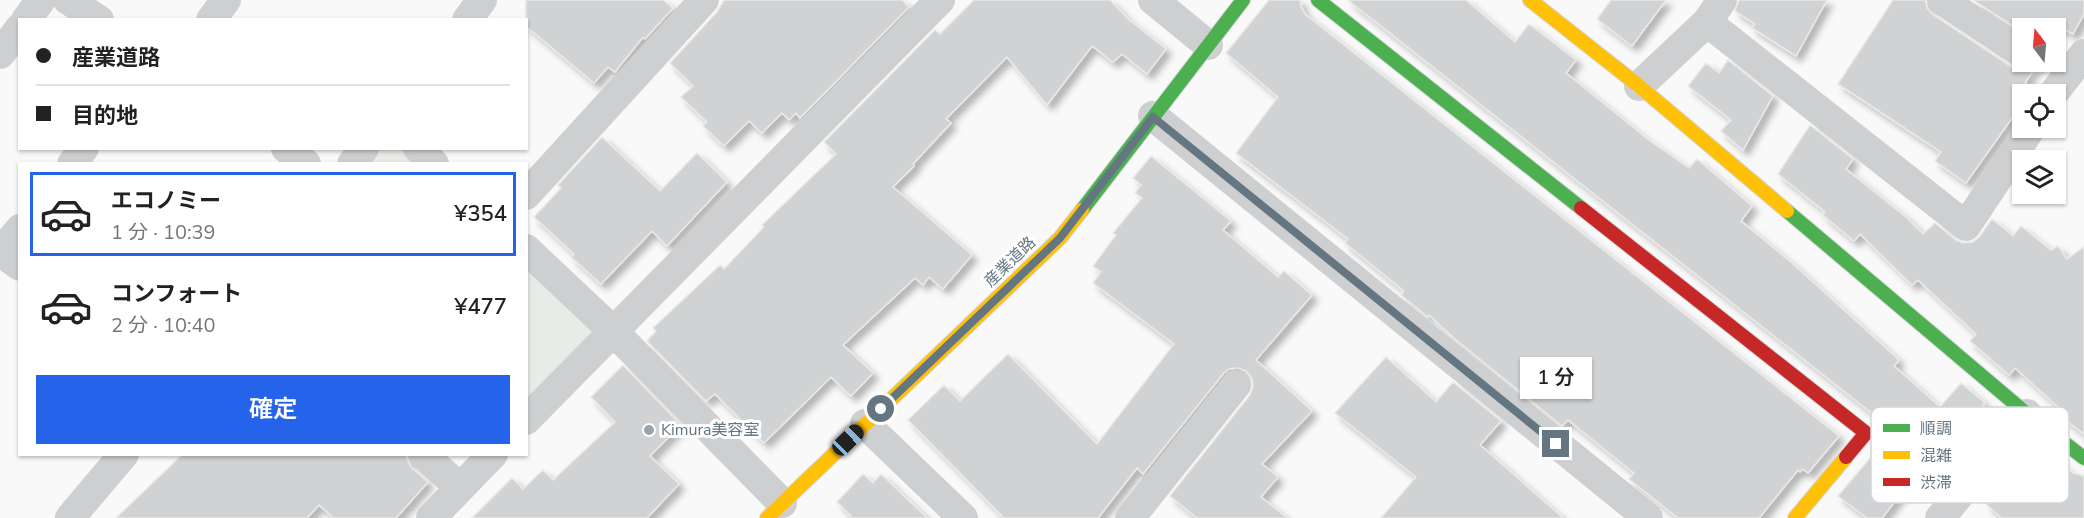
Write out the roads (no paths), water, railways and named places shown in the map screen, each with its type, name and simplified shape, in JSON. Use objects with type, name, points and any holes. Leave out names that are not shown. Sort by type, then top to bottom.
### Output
[{"type":"street","points":[[28,18],[41,0]]},
{"type":"street","points":[[68,0],[96,18]]},
{"type":"street","points":[[212,18],[226,0]]},
{"type":"street","points":[[468,18],[482,0]]},
{"type":"street","points":[[528,193],[704,0]]},
{"type":"street","points":[[528,418],[940,0]]},
{"type":"street","points":[[1153,0],[1208,45]]},
{"type":"street","name":"産業道路","points":[[775,511],[1060,238],[1243,0]]},
{"type":"street","points":[[1318,0],[1866,433],[1795,518]]},
{"type":"street","points":[[1530,0],[1639,86],[2019,407]]},
{"type":"street","points":[[1942,0],[2012,46]]},
{"type":"street","points":[[1639,86],[1714,11],[1966,226],[2024,138]]},
{"type":"street","points":[[0,54],[18,31]]},
{"type":"street","points":[[2059,84],[2084,54]]},
{"type":"street","points":[[2043,72],[2054,84]]},
{"type":"street","points":[[1153,117],[1648,518]]},
{"type":"street","points":[[288,150],[304,162]]},
{"type":"street","points":[[420,150],[432,162]]},
{"type":"street","points":[[18,231],[1,252],[18,265]]},
{"type":"street","points":[[528,251],[613,331],[775,511]]},
{"type":"street","points":[[1130,518],[1236,385]]},
{"type":"street","points":[[865,424],[963,518]]},
{"type":"street","points":[[2069,446],[2084,458]]},
{"type":"street","points":[[70,518],[122,456]]},
{"type":"street","points":[[425,456],[460,489]]},
{"type":"street","points":[[432,518],[491,456]]},
{"type":"street","points":[[1940,518],[1953,503]]},
{"type":"place","name":"Kimura美容室","points":[[649,430]]}]
